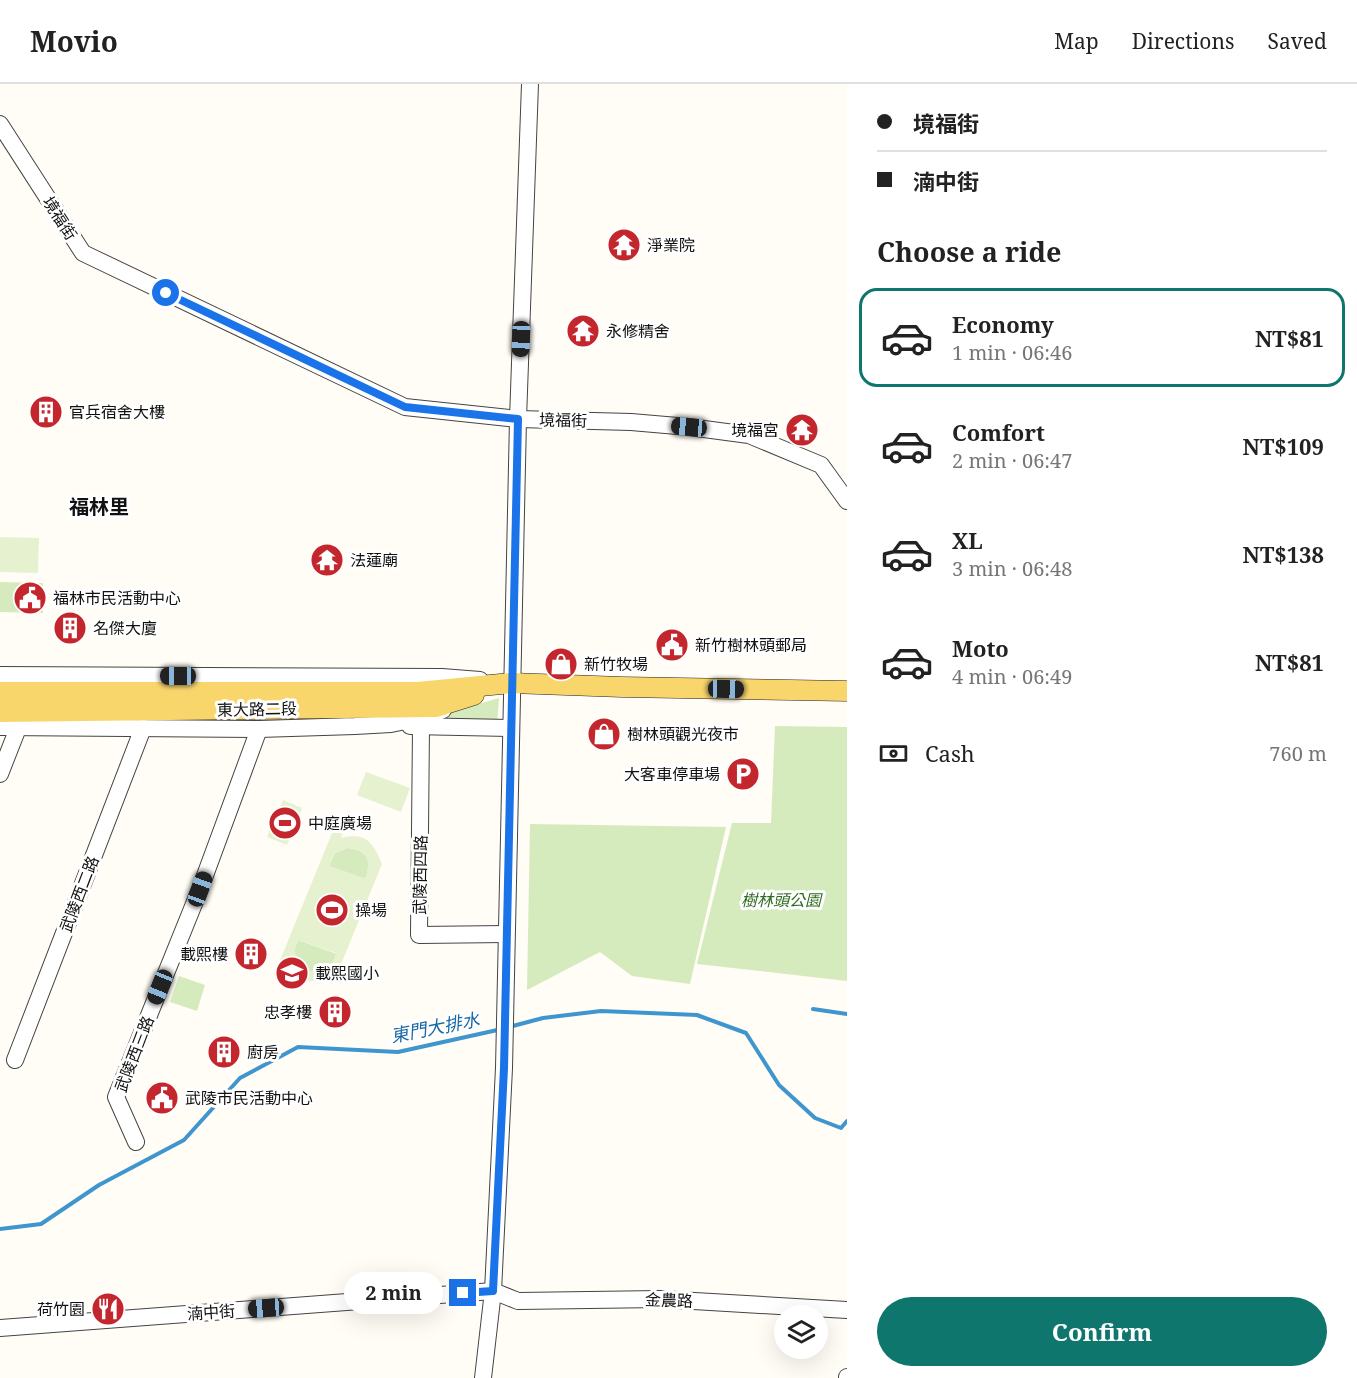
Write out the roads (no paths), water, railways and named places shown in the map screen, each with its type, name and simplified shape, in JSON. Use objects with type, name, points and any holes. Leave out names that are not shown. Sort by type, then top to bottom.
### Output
[{"type":"main road","name":"東大路二段","points":[[0,712],[436,707],[511,683]]},
{"type":"main road","name":"東大路二段","points":[[0,692],[418,692],[511,683],[633,688],[847,691]]},
{"type":"street","points":[[483,1378],[493,1291],[504,1051],[518,419],[530,84]]},
{"type":"street","name":"境福街","points":[[0,124],[83,253],[405,407],[518,419],[631,422],[748,435],[821,465],[847,501]]},
{"type":"street","name":"東大路二段","points":[[0,675],[442,677],[511,683]]},
{"type":"street","name":"東大路二段","points":[[391,724],[425,717],[511,683]]},
{"type":"street","name":"東大路二段","points":[[0,727],[259,729],[391,724],[421,727],[510,728]]},
{"type":"street","name":"武陵西四路","points":[[421,727],[419,935],[506,934]]},
{"type":"street","points":[[0,774],[18,728]]},
{"type":"street","name":"武陵西二路","points":[[15,1060],[143,728]]},
{"type":"street","name":"武陵西三路","points":[[136,1142],[116,1097],[200,889],[259,729]]},
{"type":"street","name":"金農路","points":[[493,1291],[518,1301],[660,1299],[847,1310]]},
{"type":"street","name":"湳中街","points":[[0,1328],[493,1291]]},
{"type":"waterway","points":[[813,1009],[847,1014]]},
{"type":"waterway","name":"東門大排水","points":[[509,1027],[543,1018],[601,1011],[697,1015],[746,1033],[779,1085],[815,1118],[841,1128],[847,1121]]},
{"type":"waterway","name":"東門大排水","points":[[0,1229],[41,1224],[99,1185],[184,1140],[240,1078],[298,1047],[398,1052],[502,1029]]},
{"type":"place","name":"淨業院","points":[[624,245]]},
{"type":"place","name":"永修精舍","points":[[583,331]]},
{"type":"place","name":"官兵宿舍大樓","points":[[46,412]]},
{"type":"place","name":"境福宮","points":[[802,430]]},
{"type":"place","name":"法蓮廟","points":[[327,560]]},
{"type":"place","name":"福林市民活動中心","points":[[30,598]]},
{"type":"place","name":"名傑大廈","points":[[70,628]]},
{"type":"place","name":"新竹樹林頭郵局","points":[[672,645]]},
{"type":"place","name":"新竹牧場","points":[[561,664]]},
{"type":"place","name":"樹林頭觀光夜市","points":[[604,734]]},
{"type":"place","name":"大客車停車場","points":[[743,774]]},
{"type":"place","name":"中庭廣場","points":[[285,823]]},
{"type":"place","name":"操場","points":[[332,910]]},
{"type":"place","name":"載熙樓","points":[[251,954]]},
{"type":"place","name":"載熙國小","points":[[292,973]]},
{"type":"place","name":"忠孝樓","points":[[335,1012]]},
{"type":"place","name":"廚房","points":[[224,1052]]},
{"type":"place","name":"武陵市民活動中心","points":[[162,1098]]},
{"type":"place","name":"荷竹園","points":[[108,1309]]},
{"type":"district","name":"福林里","points":[[99,507]]},
{"type":"park label","name":"樹林頭公園","points":[[781,900]]}]
